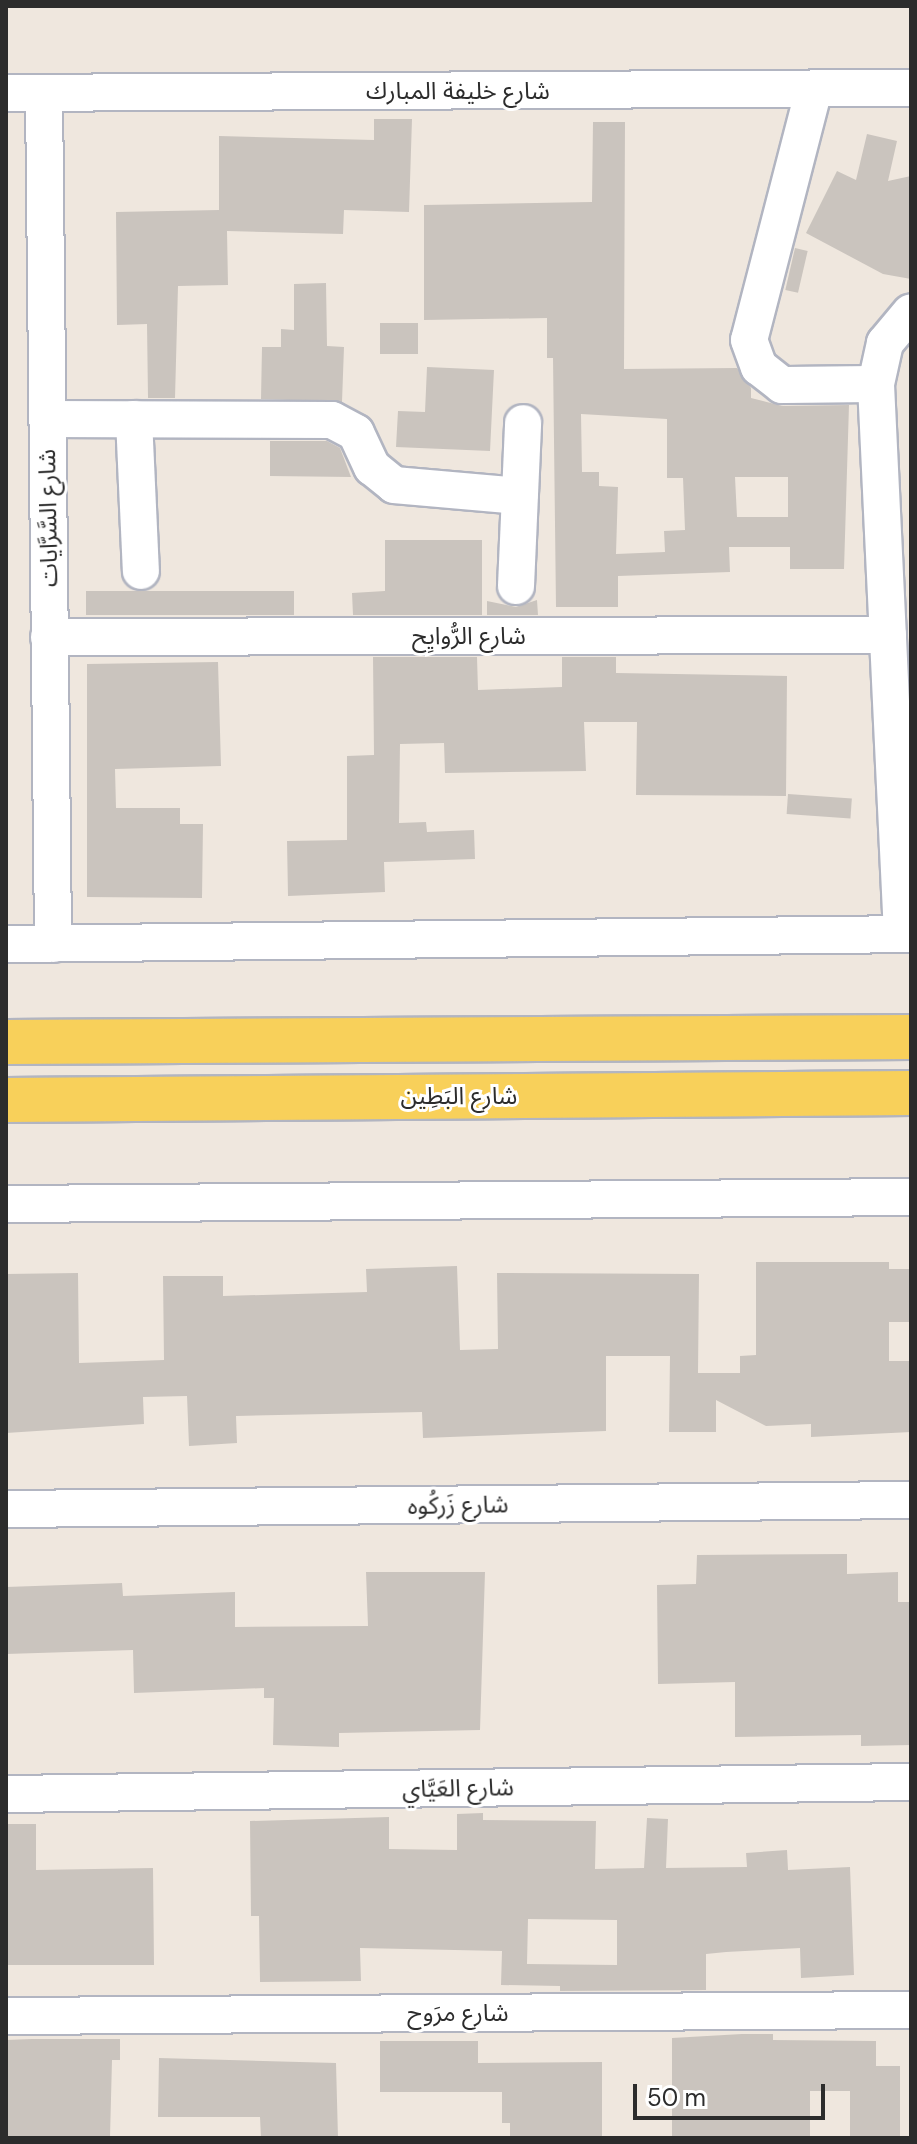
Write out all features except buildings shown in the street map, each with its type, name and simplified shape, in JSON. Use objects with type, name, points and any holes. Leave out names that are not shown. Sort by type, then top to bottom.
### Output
[{"type":"main road","points":[[6,1042],[911,1037]]},
{"type":"main road","name":"شارع البَطِين","points":[[6,1100],[911,1093]]},
{"type":"street","name":"شارع خليفة المبارك","points":[[6,93],[911,88]]},
{"type":"street","points":[[814,89],[749,340],[759,367],[782,385],[876,384]]},
{"type":"street","name":"شارع السَّرَّايات","points":[[44,93],[53,944]]},
{"type":"street","points":[[6,944],[906,934],[902,636],[896,496],[876,384],[885,343],[911,312]]},
{"type":"street","points":[[47,419],[332,420],[356,433],[372,467],[394,485],[520,496]]},
{"type":"street","points":[[134,419],[141,571]]},
{"type":"street","points":[[516,586],[523,423]]},
{"type":"street","name":"شارع الرُّوايِح","points":[[49,637],[902,636]]},
{"type":"street","points":[[6,1204],[911,1197]]},
{"type":"street","name":"شارع زَركُوه","points":[[6,1509],[911,1500]]},
{"type":"street","name":"شارع العَيَّاي","points":[[6,1794],[911,1782]]},
{"type":"street","name":"شارع مرَوح","points":[[6,2016],[911,2010]]}]
